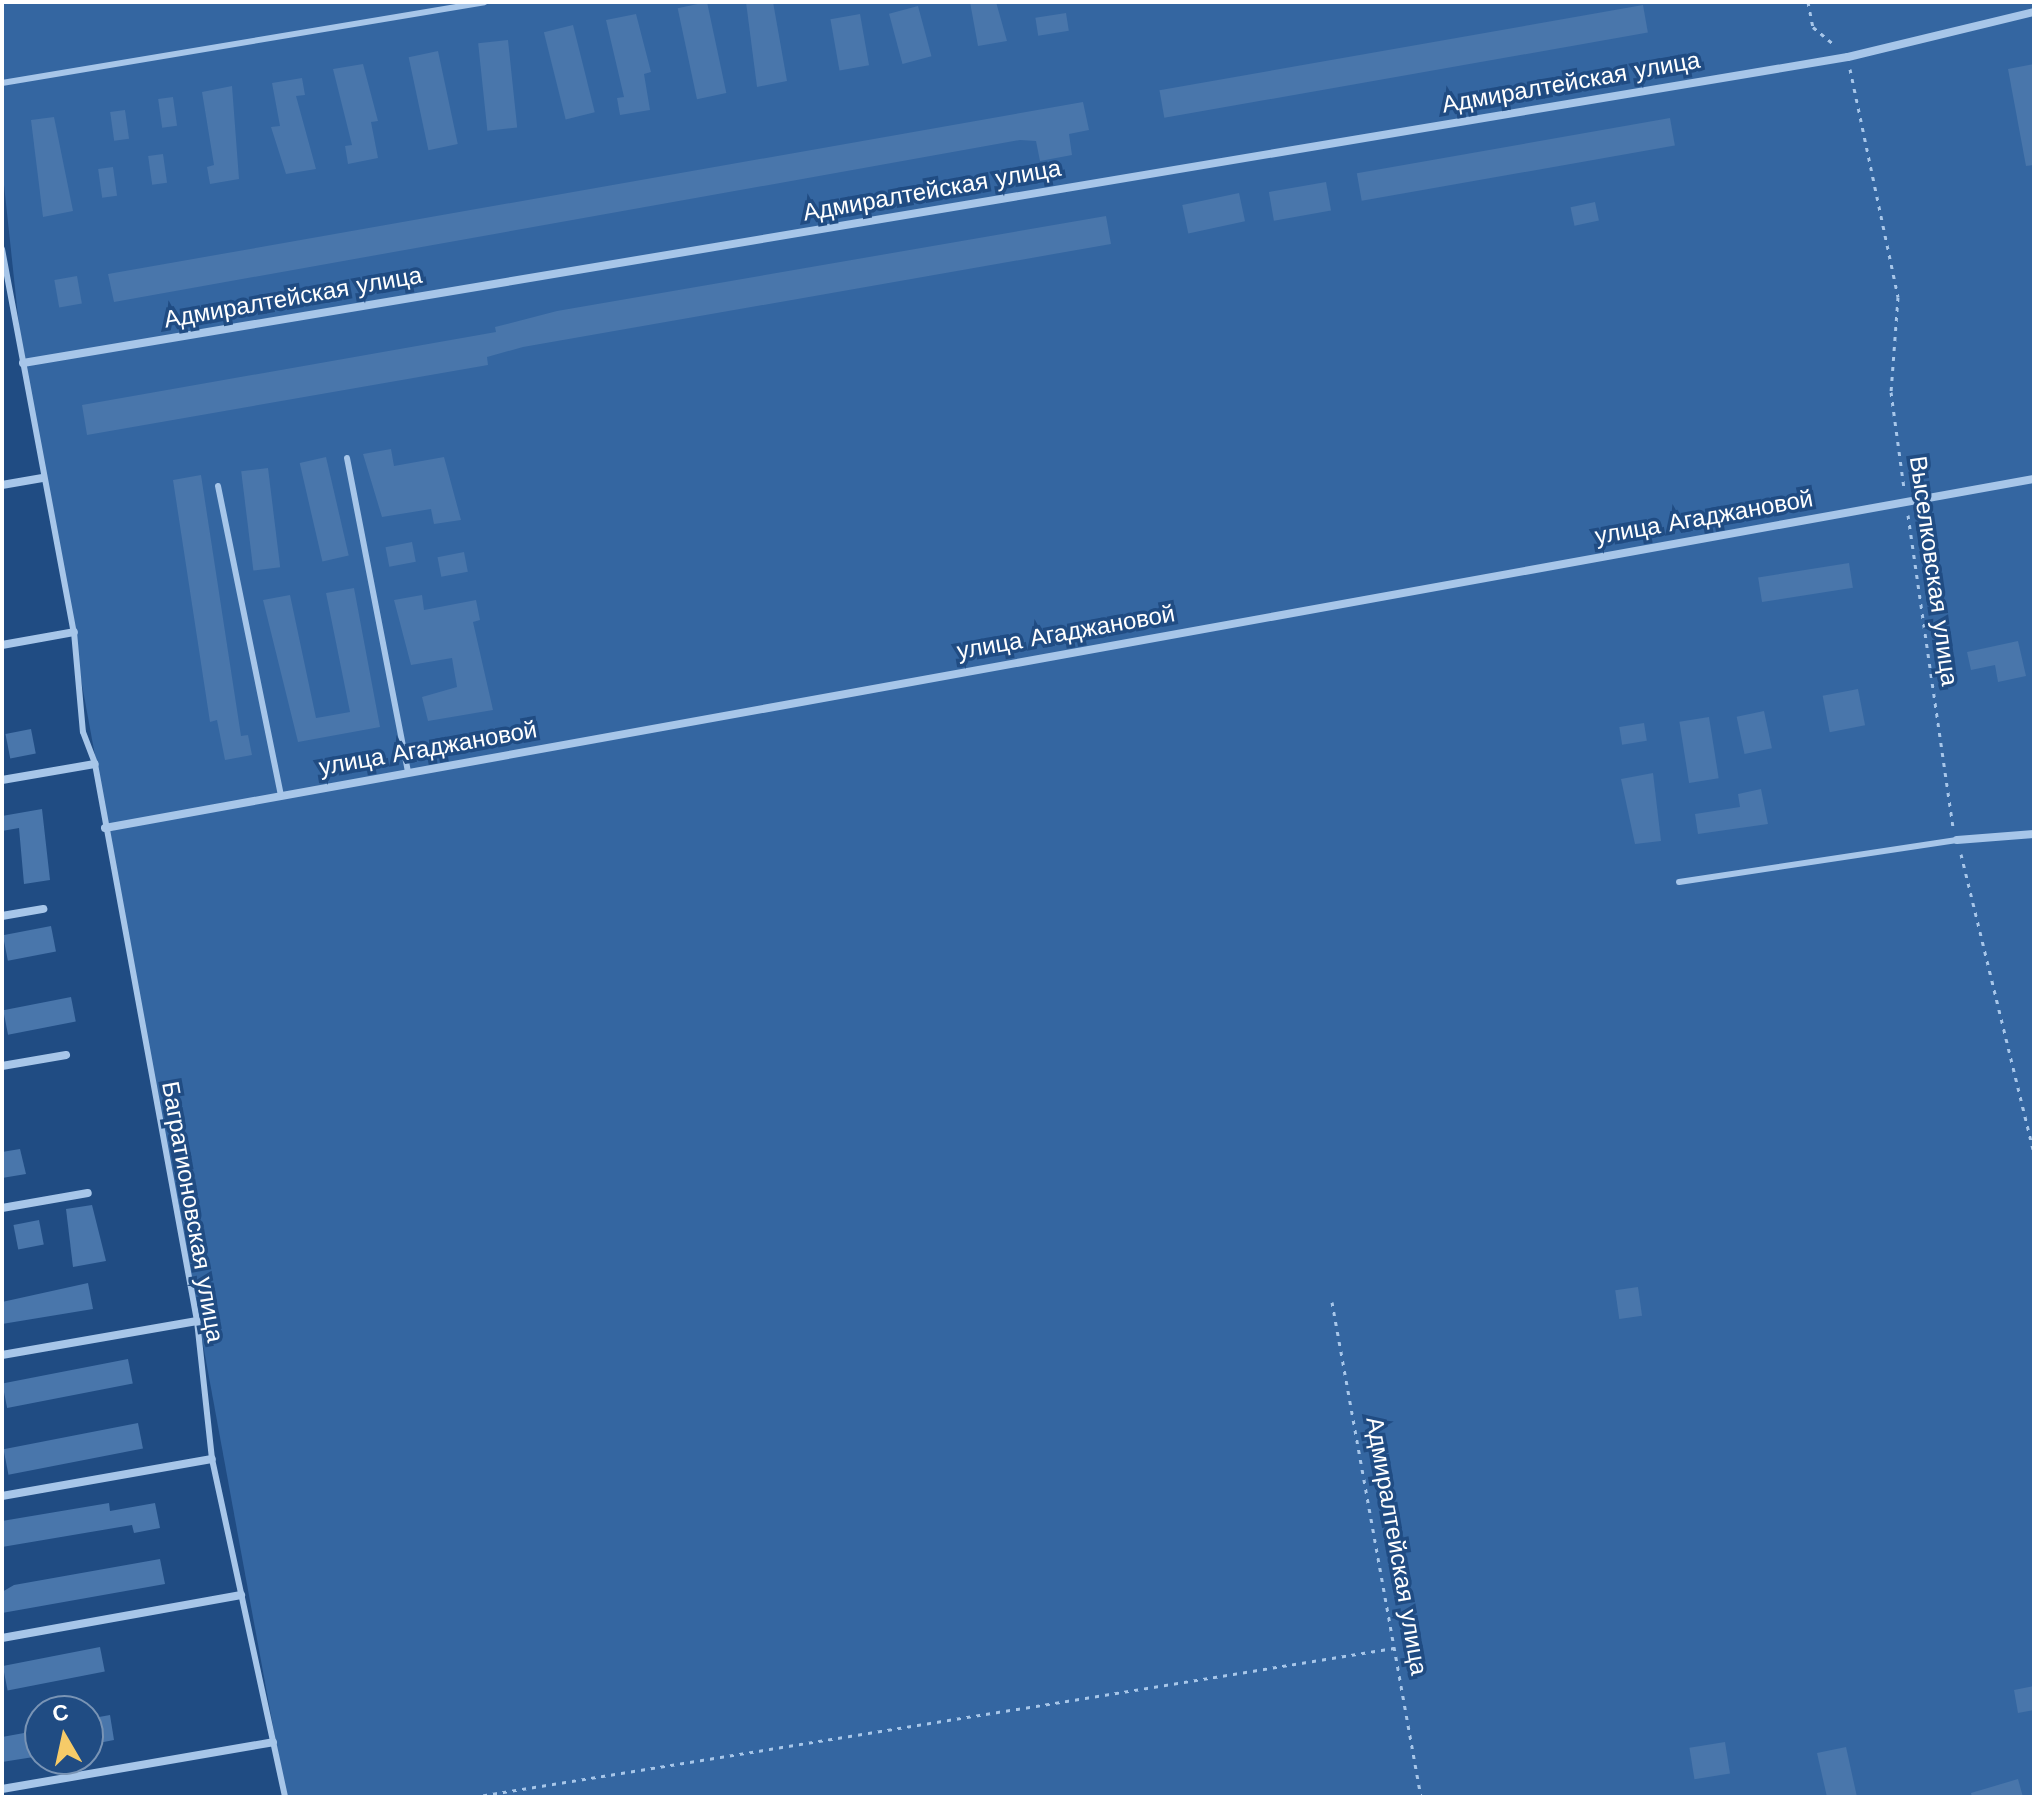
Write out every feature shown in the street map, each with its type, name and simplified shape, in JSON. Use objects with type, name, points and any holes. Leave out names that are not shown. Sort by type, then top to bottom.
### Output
[{"type":"street","name":"Адмиралтейская улица","points":[[23,363],[1848,57],[2034,12]]},
{"type":"street","points":[[2,485],[42,478]]},
{"type":"street","name":"улица Агаджановой","points":[[105,828],[2034,479]]},
{"type":"street","points":[[2,645],[74,632]]},
{"type":"street","points":[[2,780],[95,764]]},
{"type":"street","points":[[1957,840],[2034,834]]},
{"type":"street","points":[[2,916],[43,909]]},
{"type":"street","points":[[2,1066],[66,1055]]},
{"type":"street","points":[[2,1208],[88,1193]]},
{"type":"street","points":[[2,1355],[197,1321]]},
{"type":"street","points":[[2,1496],[212,1459]]},
{"type":"street","points":[[2,1638],[241,1595]]},
{"type":"street","points":[[2,1789],[273,1742]]},
{"type":"lane","points":[[2,83],[484,2]]},
{"type":"lane","name":"Багратионовская улица","points":[[2,249],[42,478],[74,632],[83,732],[95,764],[197,1321],[212,1459],[285,1797]]},
{"type":"lane","points":[[347,458],[408,773]]},
{"type":"lane","points":[[218,486],[281,796]]},
{"type":"lane","points":[[1679,882],[1957,840]]},
{"type":"path","points":[[1808,2],[1813,27],[1848,57]]},
{"type":"path","name":"Выселковская улица","points":[[1848,57],[1898,297],[1891,392],[1957,840],[2034,1154]]},
{"type":"path","name":"Адмиралтейская улица","points":[[1332,1302],[1421,1797]]},
{"type":"path","points":[[473,1797],[1394,1648]]},
{"type":"shaded area","points":[[2,2],[2034,2],[2034,1797],[286,1797],[23,363],[2,166]]},
{"type":"building","points":[[707,2],[726,93],[697,99],[678,8]]},
{"type":"building","points":[[746,2],[773,2],[787,81],[757,87]]},
{"type":"building","points":[[970,2],[996,2],[1007,41],[978,46]]},
{"type":"building","points":[[1643,5],[1648,33],[1164,118],[1159,90]]},
{"type":"building","points":[[918,6],[931,56],[902,64],[889,14]]},
{"type":"building","points":[[1066,13],[1069,31],[1038,36],[1035,18]]},
{"type":"building","points":[[636,14],[651,72],[644,74],[650,110],[620,115],[617,98],[624,97],[606,20]]},
{"type":"building","points":[[860,14],[869,65],[839,70],[830,19]]},
{"type":"building","points":[[573,25],[595,112],[566,120],[544,32]]},
{"type":"building","points":[[508,40],[517,128],[487,131],[478,43]]},
{"type":"building","points":[[438,51],[458,144],[428,150],[409,57]]},
{"type":"building","points":[[363,64],[378,121],[371,122],[378,158],[348,164],[345,146],[352,145],[333,69]]},
{"type":"building","points":[[2034,64],[2034,165],[2026,166],[2008,69]]},
{"type":"building","points":[[302,78],[305,95],[296,96],[316,169],[286,174],[271,127],[280,126],[272,83]]},
{"type":"building","points":[[232,86],[239,179],[210,184],[207,167],[214,165],[202,92]]},
{"type":"building","points":[[173,97],[177,126],[162,128],[158,99]]},
{"type":"building","points":[[1083,102],[1089,130],[1069,134],[1072,155],[1040,161],[1036,141],[1020,140],[114,302],[108,274]]},
{"type":"building","points":[[125,110],[129,139],[114,141],[110,112]]},
{"type":"building","points":[[54,117],[73,211],[43,217],[31,120]]},
{"type":"building","points":[[1670,118],[1675,146],[1362,201],[1357,173]]},
{"type":"building","points":[[163,154],[167,183],[152,185],[148,156]]},
{"type":"building","points":[[113,167],[117,196],[102,198],[98,169]]},
{"type":"building","points":[[1326,182],[1331,211],[1274,221],[1269,192]]},
{"type":"building","points":[[1239,193],[1245,221],[1188,233],[1182,205]]},
{"type":"building","points":[[1595,202],[1599,221],[1574,226],[1571,207]]},
{"type":"building","points":[[1106,216],[1111,244],[523,347],[487,357],[488,365],[87,435],[82,405],[496,332],[495,327],[557,311]]},
{"type":"building","points":[[77,276],[82,304],[59,308],[54,280]]},
{"type":"building","points":[[391,449],[394,466],[444,457],[461,520],[434,524],[431,509],[382,517],[363,454]]},
{"type":"building","points":[[326,457],[349,555],[322,561],[300,463]]},
{"type":"building","points":[[268,468],[280,567],[253,571],[241,471]]},
{"type":"building","points":[[201,475],[241,736],[248,735],[252,755],[225,760],[217,720],[210,722],[173,480]]},
{"type":"building","points":[[412,542],[416,562],[389,567],[385,547]]},
{"type":"building","points":[[464,552],[468,572],[441,577],[437,557]]},
{"type":"building","points":[[1849,563],[1853,588],[1762,602],[1758,577]]},
{"type":"building","points":[[354,588],[380,727],[298,742],[263,600],[290,595],[316,718],[350,712],[326,593]]},
{"type":"building","points":[[422,595],[424,610],[476,600],[480,620],[473,622],[493,710],[428,721],[422,697],[457,687],[452,658],[411,665],[394,600]]},
{"type":"building","points":[[2018,641],[2026,676],[1998,682],[1995,665],[1971,670],[1967,652]]},
{"type":"building","points":[[1858,689],[1865,725],[1830,732],[1823,696]]},
{"type":"building","points":[[1764,711],[1772,748],[1745,754],[1737,717]]},
{"type":"building","points":[[1709,717],[1719,778],[1689,783],[1679,722]]},
{"type":"building","points":[[1644,723],[1647,741],[1622,745],[1619,727]]},
{"type":"building","points":[[31,729],[36,754],[10,759],[5,734]]},
{"type":"building","points":[[1653,773],[1661,841],[1635,844],[1621,779]]},
{"type":"building","points":[[1761,789],[1768,824],[1698,834],[1695,814],[1740,807],[1738,794]]},
{"type":"building","points":[[42,809],[50,880],[24,884],[19,828],[2,831],[2,816]]},
{"type":"building","points":[[51,926],[56,952],[8,961],[3,935]]},
{"type":"building","points":[[71,997],[76,1022],[8,1035],[3,1010]]},
{"type":"building","points":[[20,1149],[26,1174],[2,1178],[2,1152]]},
{"type":"building","points":[[92,1205],[106,1261],[73,1267],[66,1209]]},
{"type":"building","points":[[39,1220],[44,1245],[18,1250],[13,1225]]},
{"type":"building","points":[[88,1283],[93,1309],[2,1324],[2,1302]]},
{"type":"building","points":[[1638,1287],[1642,1316],[1619,1319],[1615,1290]]},
{"type":"building","points":[[128,1359],[133,1384],[7,1408],[2,1383]]},
{"type":"building","points":[[138,1423],[143,1449],[8,1475],[4,1449]]},
{"type":"building","points":[[109,1503],[110,1511],[155,1503],[160,1528],[134,1533],[132,1525],[2,1547],[2,1521]]},
{"type":"building","points":[[160,1559],[165,1584],[2,1613],[2,1592],[14,1585]]},
{"type":"building","points":[[100,1647],[105,1672],[8,1690],[3,1666]]},
{"type":"building","points":[[2034,1686],[2034,1710],[2018,1713],[2014,1690]]},
{"type":"building","points":[[110,1715],[114,1740],[104,1742],[104,1716]]},
{"type":"building","points":[[24,1733],[24,1759],[2,1762],[2,1737]]},
{"type":"building","points":[[1725,1742],[1730,1774],[1694,1779],[1689,1748]]},
{"type":"building","points":[[1846,1747],[1857,1797],[1827,1797],[1817,1753]]},
{"type":"building","points":[[2018,1779],[2023,1797],[1972,1797],[1971,1793]]}]
